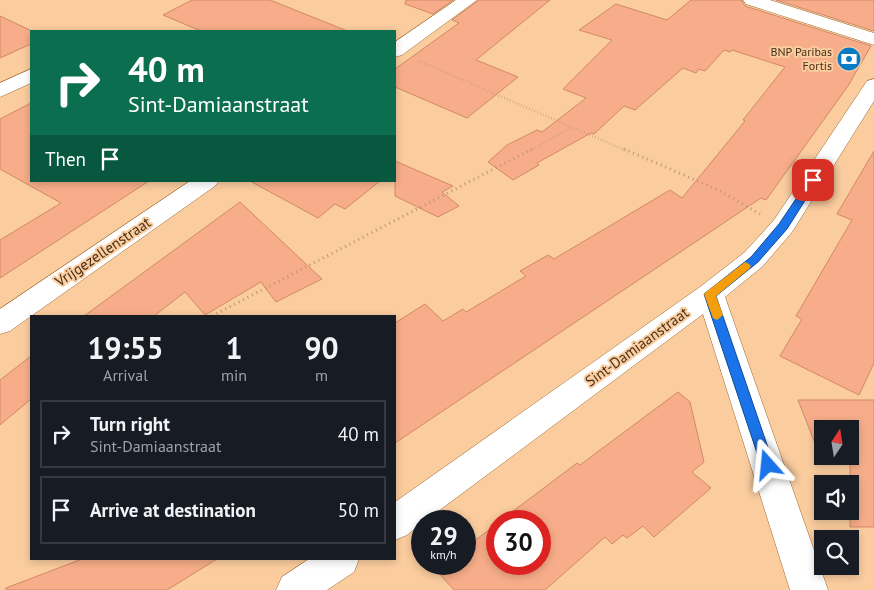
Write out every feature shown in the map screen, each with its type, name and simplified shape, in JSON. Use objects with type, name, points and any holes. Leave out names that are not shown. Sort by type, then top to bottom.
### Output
[{"type":"street","points":[[396,50],[468,0]]},
{"type":"street","points":[[752,0],[874,39]]},
{"type":"street","points":[[0,91],[30,76]]},
{"type":"street","name":"Sint-Damiaanstraat","points":[[396,521],[710,294],[754,259],[783,226],[874,85]]},
{"type":"street","name":"Vrijgezellenstraat","points":[[0,322],[206,182]]},
{"type":"street","points":[[710,294],[810,590]]},
{"type":"street","points":[[295,590],[340,560]]},
{"type":"path","points":[[396,51],[718,190],[783,226]]},
{"type":"path","points":[[214,315],[497,169],[571,127]]},
{"type":"building","points":[[192,0],[270,0],[345,30],[199,30],[163,15]]},
{"type":"building","points":[[406,0],[453,0],[433,14],[405,4]]},
{"type":"building","points":[[479,0],[550,0],[476,60],[518,77],[467,118],[396,87],[396,68],[459,23],[452,20]]},
{"type":"building","points":[[691,0],[741,0],[745,6],[871,46],[848,86],[766,200],[761,198],[396,442],[396,322],[425,304],[443,321],[463,309],[466,312],[526,276],[520,271],[548,255],[554,259],[670,190],[682,198],[745,121],[743,120],[785,67],[732,50],[730,52],[724,50],[705,71],[699,69],[696,73],[683,68],[635,110],[624,106],[594,134],[591,133],[537,163],[539,165],[513,180],[488,162],[507,145],[537,130],[542,132],[586,98],[563,89],[612,40],[579,30],[616,4],[667,20]]},
{"type":"building","points":[[776,0],[874,0],[874,31]]},
{"type":"building","points":[[0,16],[30,30],[30,44],[0,58]]},
{"type":"building","points":[[30,104],[30,182],[147,182],[0,278],[0,240],[61,203],[0,169],[0,119]]},
{"type":"building","points":[[874,151],[874,363],[859,395],[780,356],[802,319],[796,316],[852,220],[837,214]]},
{"type":"building","points":[[396,161],[453,186],[442,192],[459,206],[438,217],[395,196]]},
{"type":"building","points":[[252,182],[379,182],[345,209],[335,204],[318,218]]},
{"type":"building","points":[[240,202],[322,279],[276,302],[261,282],[205,315],[185,292],[155,315],[85,315]]},
{"type":"building","points":[[30,357],[30,400],[0,425],[0,380]]},
{"type":"building","points":[[678,392],[690,402],[704,462],[692,472],[711,488],[654,537],[643,526],[627,538],[623,535],[612,544],[605,537],[545,590],[454,590],[441,575],[476,575],[476,540],[486,532],[486,575],[551,575],[551,510],[515,510],[577,463],[580,465]]},
{"type":"building","points":[[798,400],[874,400],[874,527],[850,527],[850,520],[859,520],[859,475],[850,475],[850,465],[859,465],[859,420],[814,420],[814,441]]},
{"type":"building","points":[[79,560],[215,560],[167,590],[6,590],[6,588]]},
{"type":"slow traffic","points":[[717,315],[710,294],[745,266]]},
{"type":"place","name":"BNP Paribas Fortis","points":[[849,59]]},
{"type":"route","points":[[768,465],[710,294],[754,259],[783,226],[813,180]]}]
